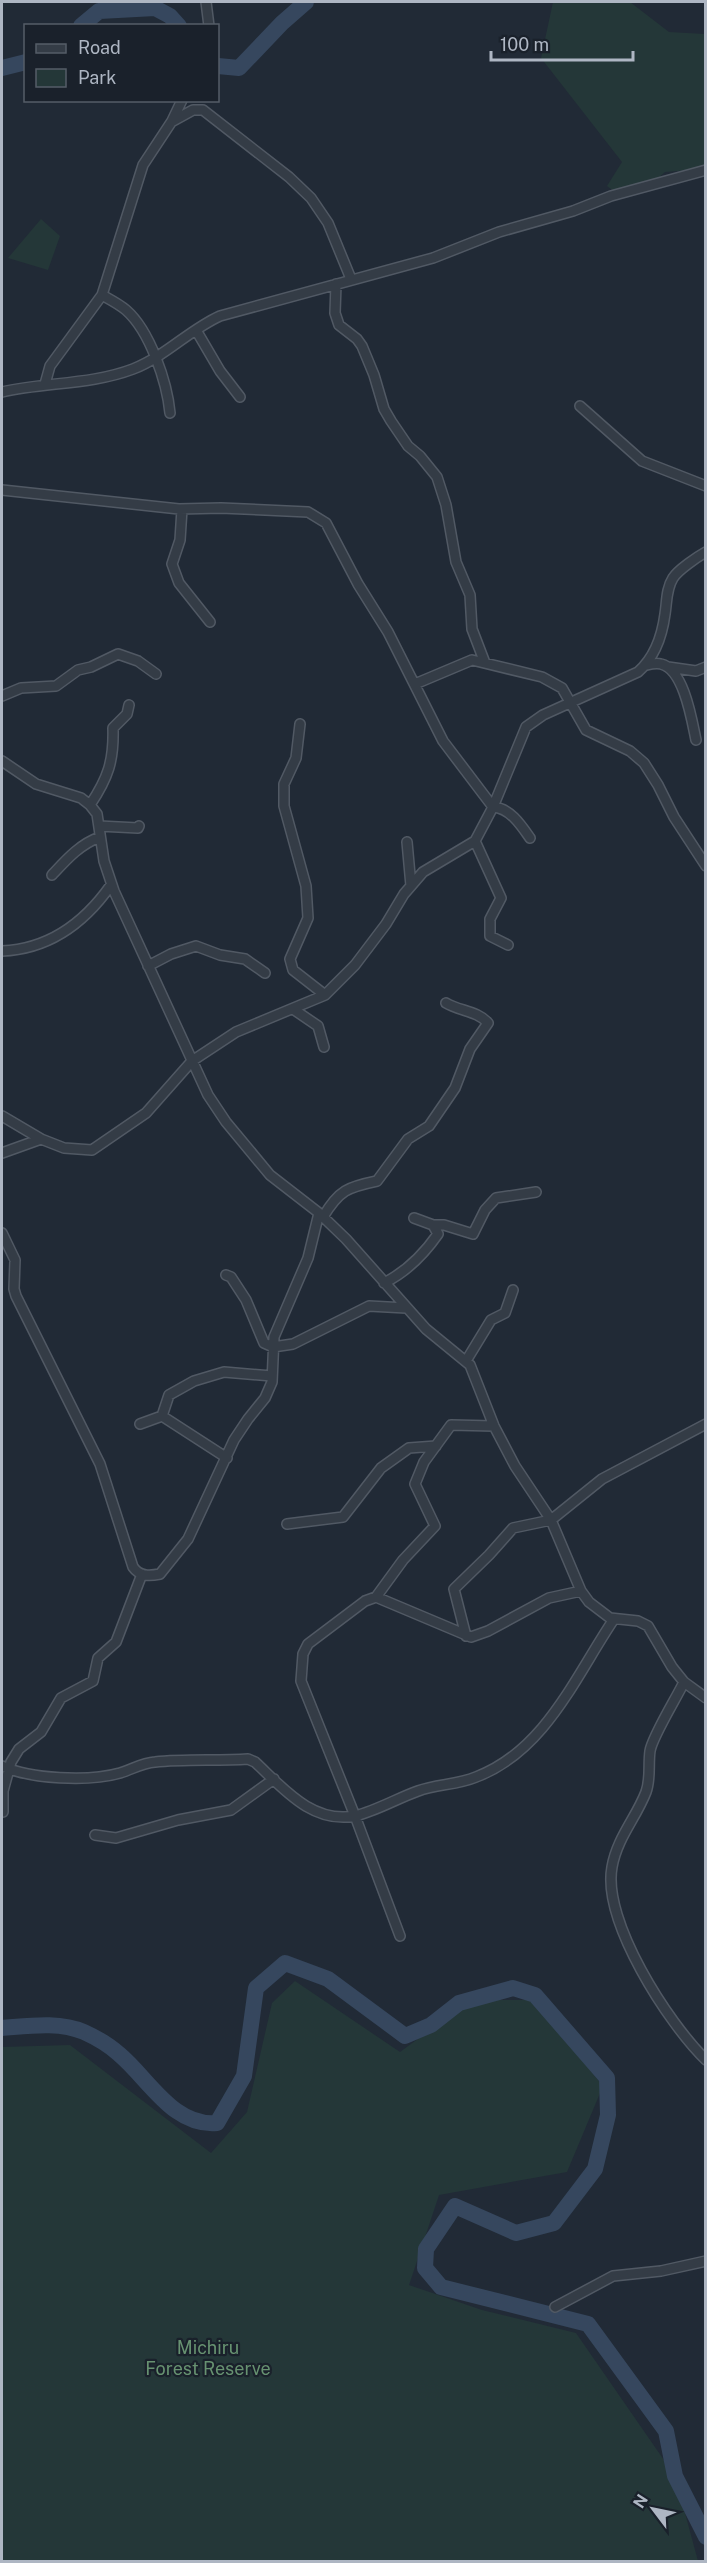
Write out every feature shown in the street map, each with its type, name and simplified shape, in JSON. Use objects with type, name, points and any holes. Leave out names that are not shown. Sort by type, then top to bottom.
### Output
[{"type":"street","points":[[206,2],[209,24]]},
{"type":"street","points":[[45,384],[50,366],[102,295],[143,165],[172,121],[181,102]]},
{"type":"street","points":[[172,121],[194,110],[203,110],[289,177],[321,211],[351,279]]},
{"type":"street","points":[[2,392],[45,384],[109,377],[157,358],[220,316],[433,258],[499,232],[573,211],[611,196],[705,170]]},
{"type":"street","points":[[336,284],[335,313],[339,325],[362,346],[391,421],[408,446],[420,456],[437,477],[446,505],[449,533],[456,562],[471,595],[472,629],[485,663]]},
{"type":"street","points":[[102,295],[128,312],[157,358],[166,385],[170,413]]},
{"type":"street","points":[[196,330],[220,371],[240,397]]},
{"type":"street","points":[[580,406],[642,461],[705,486]]},
{"type":"street","points":[[2,490],[182,509],[272,510],[308,512],[318,516],[326,523],[358,584],[388,632],[443,741],[493,807],[502,808],[513,817],[530,838]]},
{"type":"street","points":[[182,509],[180,540],[172,564],[179,583],[210,622]]},
{"type":"street","points":[[2,1116],[64,1148],[92,1149],[146,1113],[192,1061],[236,1032],[325,995],[355,965],[423,872],[475,842],[493,807],[526,727],[543,715],[638,672],[647,664],[660,638],[668,590],[672,580],[677,572],[705,552]]},
{"type":"street","points":[[2,696],[21,688],[56,686],[78,670],[91,667],[118,654],[138,661],[156,674]]},
{"type":"street","points":[[415,684],[471,660],[542,677],[562,688],[586,730],[630,751],[644,764],[705,866]]},
{"type":"street","points":[[647,664],[662,664],[696,671],[705,667]]},
{"type":"street","points":[[668,667],[678,678],[686,698],[696,740]]},
{"type":"street","points":[[90,805],[103,786],[111,766],[113,728],[127,714],[129,705]]},
{"type":"street","points":[[300,724],[296,758],[284,784],[284,806],[306,886],[308,918],[290,959],[293,970],[325,995]]},
{"type":"street","points":[[2,761],[36,784],[81,798],[97,814],[111,885],[208,1095],[226,1122],[270,1175],[322,1215],[426,1329],[466,1360],[474,1370],[486,1411],[515,1466],[551,1520],[581,1591],[597,1610],[614,1619],[638,1621],[648,1626],[672,1667],[684,1682],[705,1698]]},
{"type":"street","points":[[99,826],[138,828],[139,826]]},
{"type":"street","points":[[52,876],[75,851],[89,840],[100,837]]},
{"type":"street","points":[[406,842],[411,886]]},
{"type":"street","points":[[475,842],[496,894],[501,898],[490,920],[490,936],[508,945]]},
{"type":"street","points":[[2,951],[22,951],[66,932],[97,905],[111,885]]},
{"type":"street","points":[[148,966],[171,954],[196,946],[220,955],[245,959],[265,973]]},
{"type":"street","points":[[2,1233],[15,1260],[14,1289],[16,1296],[100,1464],[133,1567],[147,1576],[160,1574],[188,1539],[226,1458],[248,1419],[265,1398],[272,1376],[273,1347],[278,1327],[308,1258],[322,1215],[332,1202],[349,1187],[377,1181],[408,1139],[429,1126],[455,1088],[470,1048],[488,1023],[483,1017],[454,1008],[446,1003]]},
{"type":"street","points":[[293,1009],[318,1026],[324,1047]]},
{"type":"street","points":[[2,1153],[41,1138]]},
{"type":"street","points":[[414,1218],[473,1234],[485,1210],[496,1198],[536,1192]]},
{"type":"street","points":[[384,1283],[399,1275],[425,1252],[438,1234],[433,1225]]},
{"type":"street","points":[[226,1275],[231,1277],[246,1300],[264,1343],[273,1347],[293,1344],[369,1306],[406,1308]]},
{"type":"street","points":[[466,1360],[491,1320],[505,1313],[513,1290]]},
{"type":"street","points":[[162,1416],[169,1395],[194,1381],[224,1372],[272,1376]]},
{"type":"street","points":[[162,1416],[226,1458]]},
{"type":"street","points":[[140,1424],[162,1416]]},
{"type":"street","points":[[466,1636],[454,1589],[513,1528],[551,1520],[602,1479],[705,1424]]},
{"type":"street","points":[[400,1936],[356,1816],[302,1681],[301,1664],[308,1644],[365,1601],[376,1597],[403,1560],[435,1526],[415,1484],[424,1462],[451,1425],[494,1426]]},
{"type":"street","points":[[287,1524],[343,1517],[381,1468],[409,1448],[436,1446]]},
{"type":"street","points":[[3,1812],[5,1767],[19,1749],[41,1732],[61,1698],[93,1681],[98,1658],[116,1642],[141,1574]]},
{"type":"street","points":[[376,1597],[471,1637],[488,1631],[549,1598],[581,1591]]},
{"type":"street","points":[[5,1767],[54,1778],[75,1778],[118,1773],[140,1764],[158,1762],[248,1759],[315,1812],[334,1817],[356,1816],[422,1790],[478,1777],[515,1756],[532,1740],[561,1703],[614,1619]]},
{"type":"street","points":[[684,1682],[650,1750],[650,1778],[646,1793],[617,1847],[612,1870],[612,1889],[620,1922],[646,1981],[689,2044],[705,2060]]},
{"type":"street","points":[[95,1835],[116,1838],[178,1820],[231,1810],[274,1779]]},
{"type":"street","points":[[555,2307],[613,2276],[661,2271],[705,2261]]},
{"type":"green space","points":[[553,2],[630,2],[669,32],[705,34],[705,169],[665,172],[636,194],[621,197],[607,186],[622,162],[541,58]]},
{"type":"green space","points":[[41,219],[60,236],[48,270],[8,258]]},
{"type":"green space","name":"Michiru Forest Reserve","points":[[295,1981],[400,2052],[471,2000],[533,2000],[603,2086],[567,2172],[439,2195],[409,2285],[482,2310],[576,2333],[675,2476],[698,2561],[2,2561],[2,2047],[70,2045],[211,2153],[247,2112],[272,2003]]},
{"type":"waterway","points":[[219,66],[239,68],[282,23],[306,2]]},
{"type":"waterway","points":[[83,24],[99,11],[155,8],[170,16],[177,24]]},
{"type":"waterway","points":[[2,68],[24,62]]},
{"type":"waterway","points":[[2,2028],[54,2025],[84,2032],[119,2054],[175,2110],[201,2122],[217,2123],[244,2076],[256,1988],[285,1963],[328,1979],[405,2036],[431,2025],[459,2003],[513,1988],[535,1995],[607,2078],[608,2115],[595,2169],[554,2223],[516,2233],[455,2206],[426,2249],[425,2268],[441,2287],[588,2324],[666,2431],[675,2476],[706,2537]]}]
